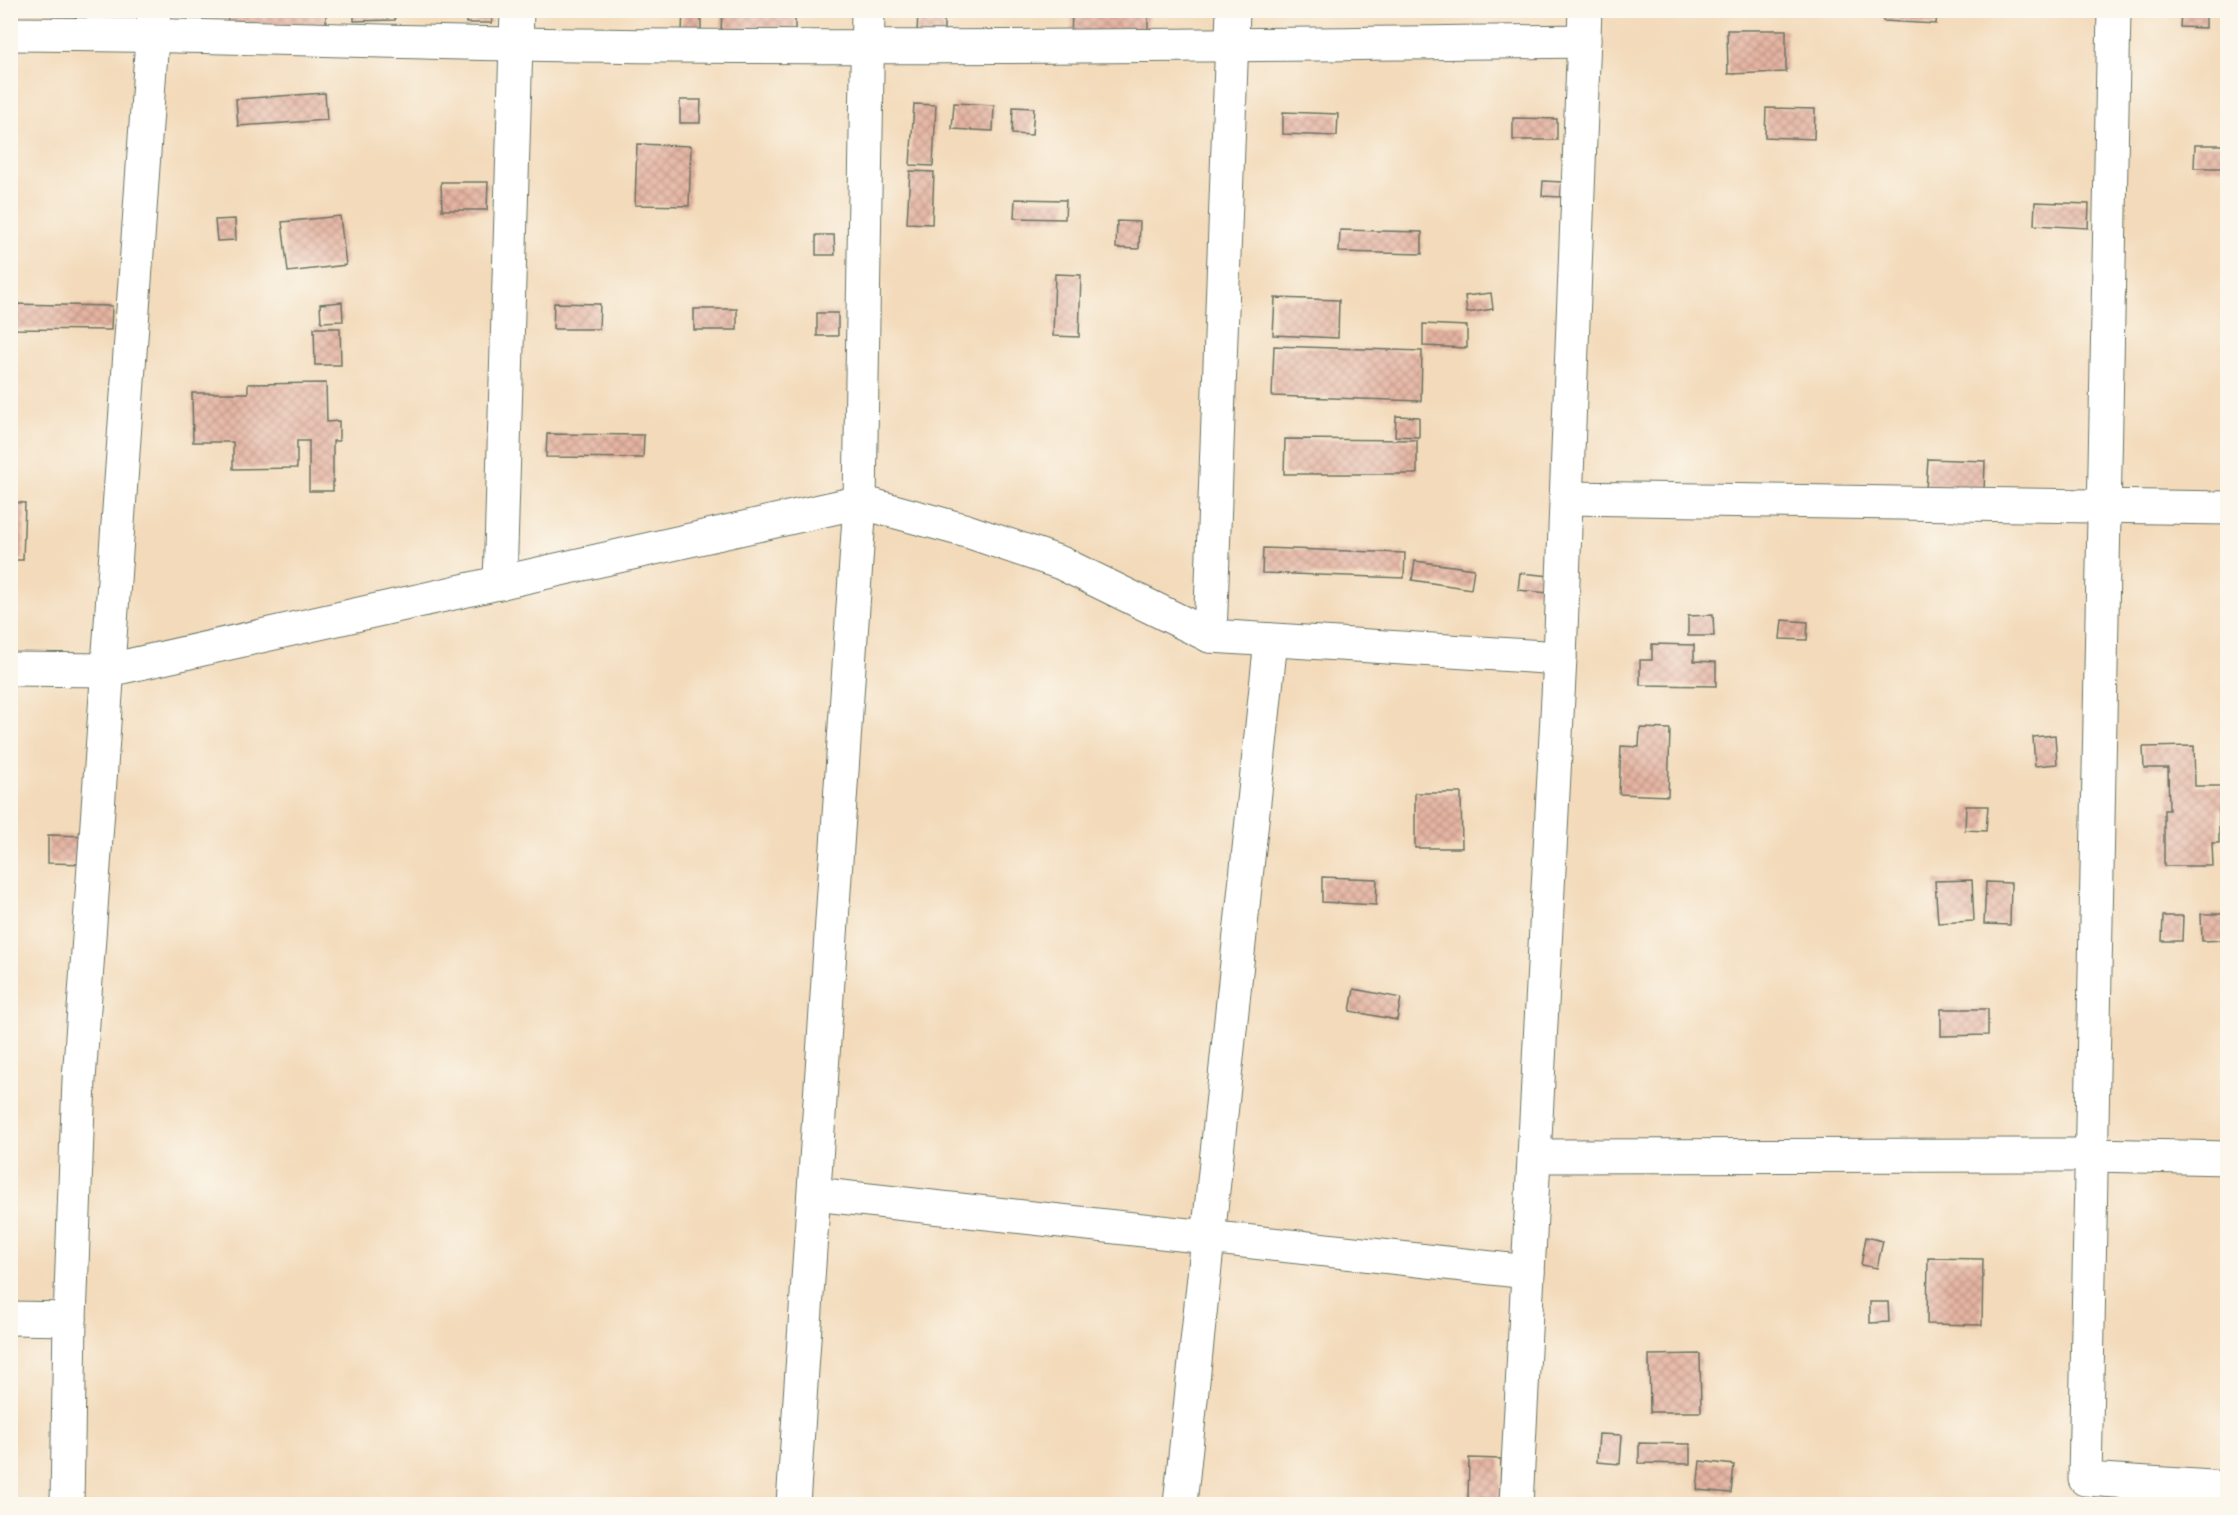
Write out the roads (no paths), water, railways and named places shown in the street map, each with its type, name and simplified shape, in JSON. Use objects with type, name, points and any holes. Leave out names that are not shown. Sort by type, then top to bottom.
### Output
[{"type":"street","points":[[500,583],[517,10]]},
{"type":"street","points":[[793,1504],[861,502],[868,10]]},
{"type":"street","points":[[1210,636],[1233,10]]},
{"type":"street","points":[[2114,10],[2085,1479],[2228,1488]]},
{"type":"street","points":[[67,1504],[70,1319],[79,1080],[153,22]]},
{"type":"street","points":[[10,34],[153,22],[515,44],[1230,45],[1585,26],[1560,658],[1516,1504]]},
{"type":"street","points":[[1566,498],[2228,508]]},
{"type":"street","points":[[10,669],[109,670],[861,502],[967,531],[1061,564],[1210,636],[1560,658]]},
{"type":"street","points":[[1180,1504],[1271,640]]},
{"type":"street","points":[[1534,1156],[2092,1155],[2228,1158]]},
{"type":"street","points":[[814,1194],[1528,1272]]},
{"type":"street","points":[[10,1318],[70,1319]]}]
